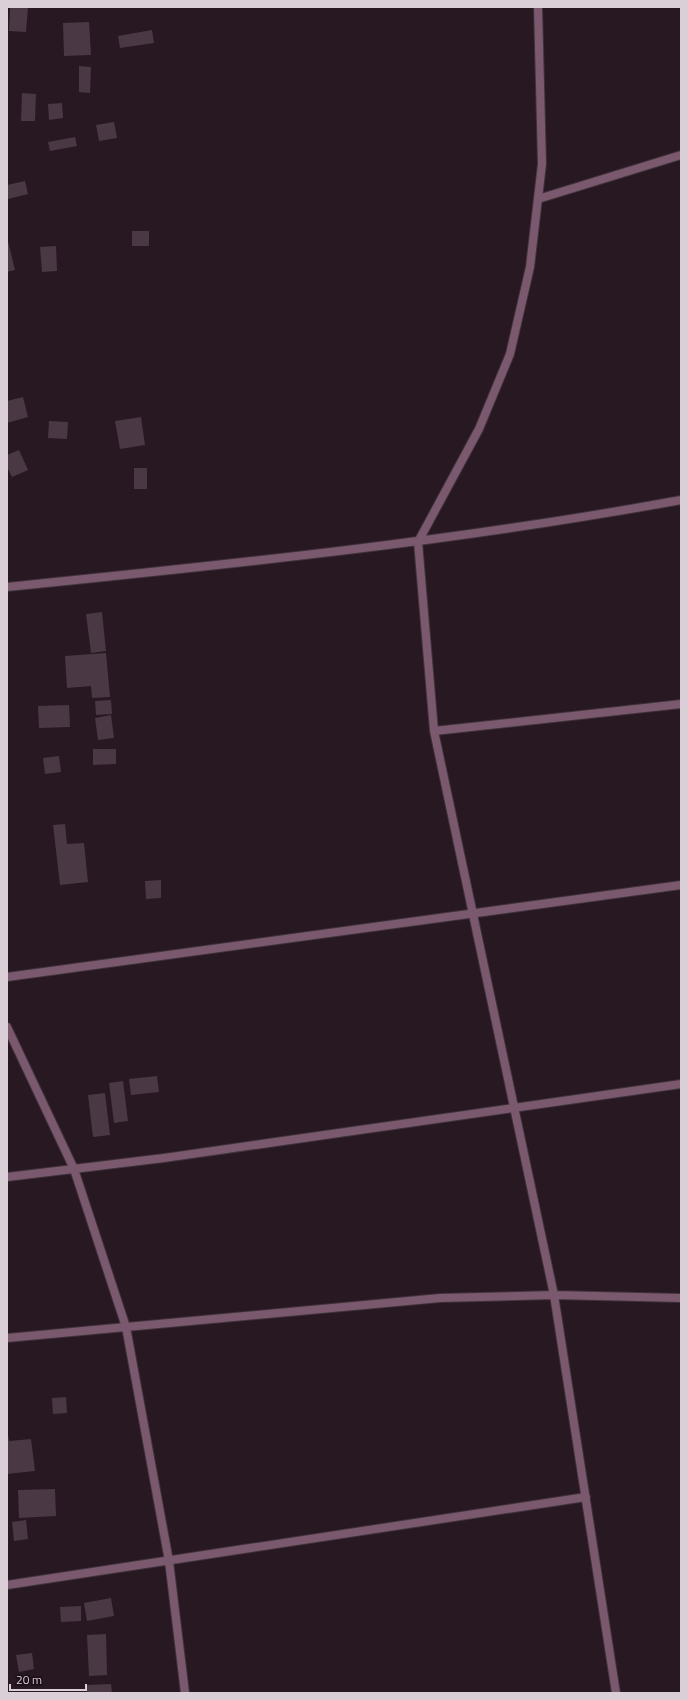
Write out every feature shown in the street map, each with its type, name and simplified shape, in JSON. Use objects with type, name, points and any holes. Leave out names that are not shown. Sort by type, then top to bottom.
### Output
[{"type":"street","points":[[538,7],[542,164],[530,267],[510,354],[479,429],[418,542],[434,731],[554,1295],[616,1693]]},
{"type":"street","points":[[538,199],[681,155]]},
{"type":"street","points":[[7,587],[418,542],[596,515],[681,500]]},
{"type":"street","points":[[434,731],[681,704]]},
{"type":"street","points":[[7,976],[681,885]]},
{"type":"street","points":[[7,1027],[74,1169],[126,1327],[169,1560],[185,1693]]},
{"type":"street","points":[[7,1177],[172,1157],[681,1084]]},
{"type":"street","points":[[7,1338],[440,1298],[554,1295],[681,1298]]},
{"type":"street","points":[[7,1585],[586,1498]]},
{"type":"building","points":[[10,7],[28,7],[26,32],[9,31]]},
{"type":"building","points":[[89,22],[91,55],[64,56],[63,23]]},
{"type":"building","points":[[152,30],[154,43],[120,48],[118,36]]},
{"type":"building","points":[[79,66],[91,67],[90,93],[79,92]]},
{"type":"building","points":[[22,93],[36,94],[35,121],[21,121]]},
{"type":"building","points":[[62,103],[63,118],[49,120],[48,104]]},
{"type":"building","points":[[114,122],[117,138],[99,141],[96,125]]},
{"type":"building","points":[[75,137],[77,146],[50,151],[48,142]]},
{"type":"building","points":[[25,181],[28,194],[8,199],[7,185]]},
{"type":"building","points":[[132,231],[149,231],[149,246],[132,246]]},
{"type":"building","points":[[7,237],[15,270],[7,272]]},
{"type":"building","points":[[56,246],[57,271],[42,272],[40,247]]},
{"type":"building","points":[[23,397],[28,417],[7,423],[7,401]]},
{"type":"building","points":[[141,417],[145,445],[120,449],[115,421]]},
{"type":"building","points":[[49,421],[68,422],[67,439],[48,438]]},
{"type":"building","points":[[19,450],[28,470],[12,477],[7,467],[7,455]]},
{"type":"building","points":[[134,468],[147,468],[147,489],[134,489]]},
{"type":"building","points":[[102,612],[106,651],[91,653],[86,614]]},
{"type":"building","points":[[106,653],[110,697],[92,698],[91,686],[67,688],[65,656]]},
{"type":"building","points":[[111,700],[112,714],[96,715],[95,701]]},
{"type":"building","points":[[69,705],[70,727],[39,728],[38,706]]},
{"type":"building","points":[[111,715],[114,738],[98,740],[95,718]]},
{"type":"building","points":[[93,749],[116,749],[116,764],[93,765]]},
{"type":"building","points":[[59,756],[61,772],[45,774],[43,758]]},
{"type":"building","points":[[65,824],[67,844],[84,843],[88,882],[60,885],[53,825]]},
{"type":"building","points":[[161,880],[161,898],[146,899],[145,881]]},
{"type":"building","points":[[157,1076],[159,1092],[131,1095],[129,1079]]},
{"type":"building","points":[[123,1081],[128,1121],[114,1123],[109,1083]]},
{"type":"building","points":[[105,1093],[110,1135],[93,1137],[88,1095]]},
{"type":"building","points":[[66,1397],[67,1413],[53,1414],[52,1398]]},
{"type":"building","points":[[7,1428],[9,1441],[31,1439],[35,1471],[7,1474]]},
{"type":"building","points":[[55,1489],[56,1516],[19,1518],[18,1490]]},
{"type":"building","points":[[26,1520],[28,1539],[14,1541],[12,1522]]},
{"type":"building","points":[[111,1598],[114,1616],[87,1621],[84,1603]]},
{"type":"building","points":[[81,1606],[81,1621],[61,1622],[60,1607]]},
{"type":"building","points":[[106,1634],[107,1675],[89,1676],[87,1635]]},
{"type":"building","points":[[32,1653],[34,1669],[19,1672],[16,1655]]},
{"type":"building","points":[[111,1684],[112,1693],[87,1693],[86,1685]]}]
